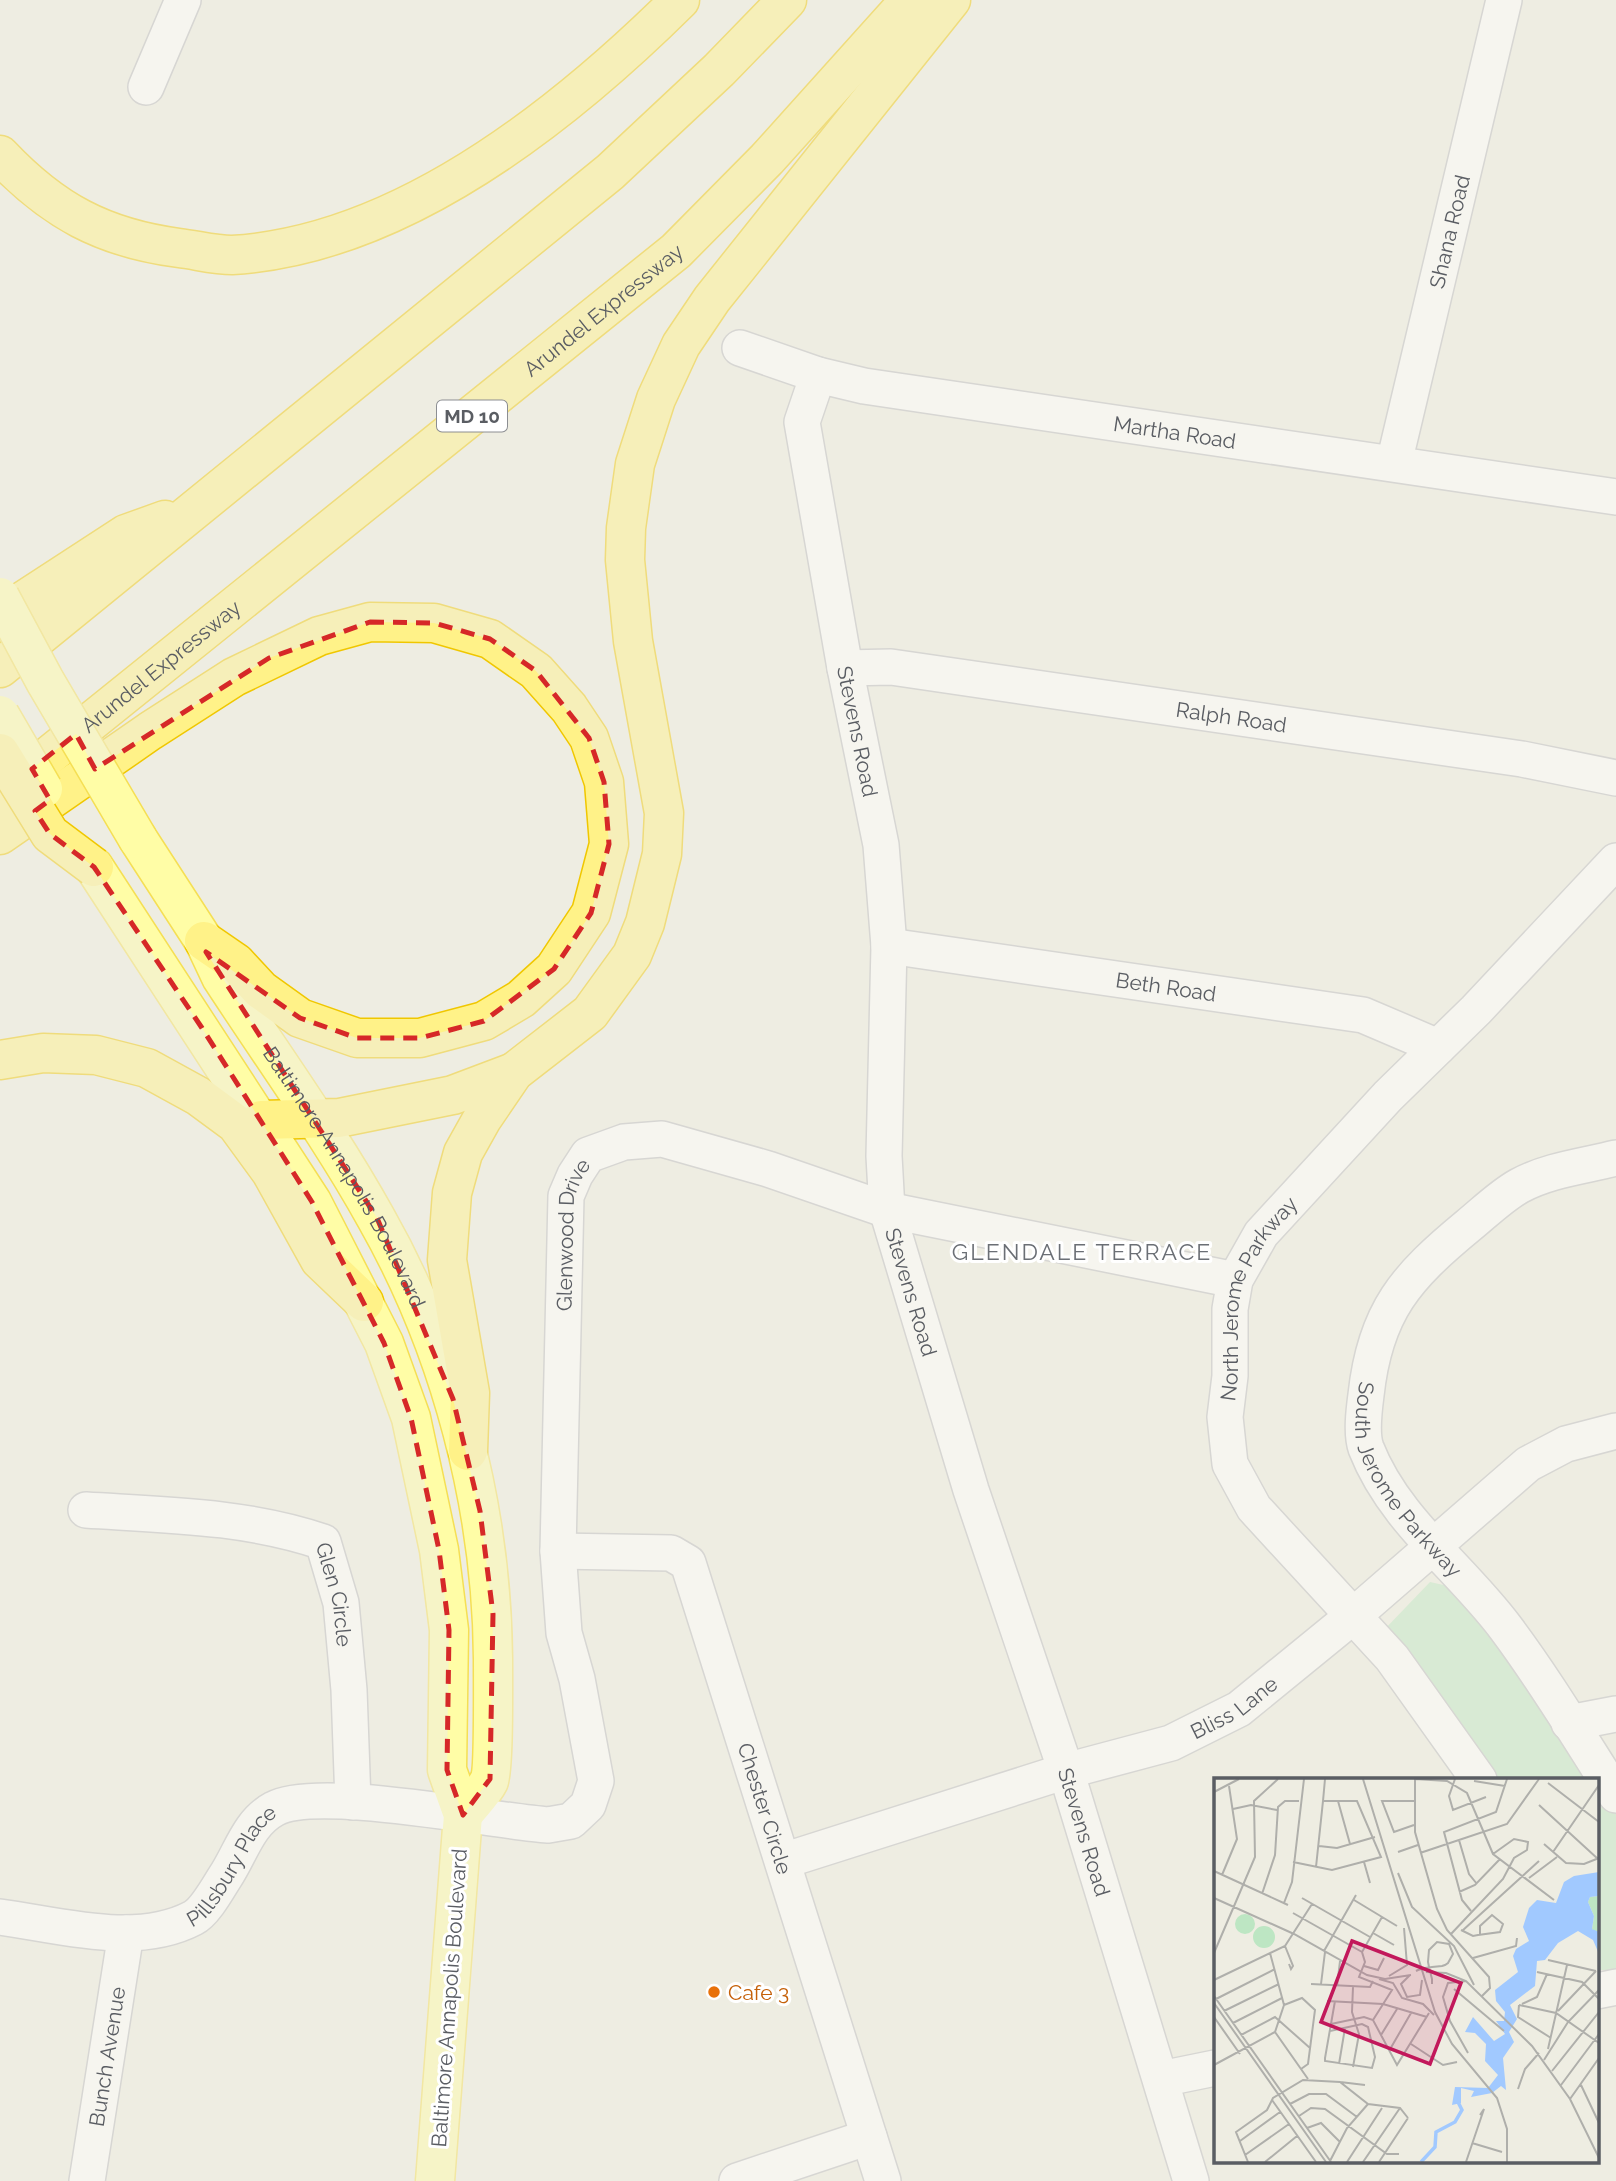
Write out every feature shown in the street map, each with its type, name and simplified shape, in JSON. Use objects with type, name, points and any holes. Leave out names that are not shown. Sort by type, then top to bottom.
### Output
[{"type":"highway","points":[[0,155],[27,183],[86,224],[147,244],[229,255],[297,247],[367,224],[435,190],[522,136],[633,46],[680,0]]},
{"type":"highway","points":[[0,668],[610,172],[719,70],[787,0]]},
{"type":"highway","name":"Arundel Expressway","points":[[0,795],[676,251],[767,159],[910,0]]},
{"type":"highway","points":[[261,1120],[340,1118],[453,1095],[514,1072],[590,1013],[632,955],[656,887],[664,813],[634,641],[625,560],[625,528],[635,464],[656,400],[681,345],[712,299],[951,0]]},
{"type":"highway","points":[[0,616],[126,534],[203,505]]},
{"type":"highway","points":[[0,835],[150,731],[234,677],[319,636],[370,622],[434,623],[490,639],[536,671],[569,708],[589,738],[604,782],[609,844],[591,912],[554,969],[521,999],[484,1021],[420,1038],[357,1038],[300,1018],[261,990],[236,963],[204,941]]},
{"type":"highway","points":[[0,753],[50,834],[94,867]]},
{"type":"highway","points":[[0,1060],[43,1053],[96,1055],[147,1068],[198,1096],[236,1124],[271,1172],[320,1261],[364,1302]]},
{"type":"highway","points":[[468,1451],[470,1393],[450,1289],[447,1228],[452,1193],[463,1153],[514,1072]]},
{"type":"main road","name":"Baltimore Annapolis Boulevard","points":[[0,597],[45,681],[138,839],[204,941],[222,977],[377,1219],[438,1356],[468,1451],[487,1555],[493,1614],[494,1683],[490,1779],[463,1815]]},
{"type":"main road","name":"Baltimore Annapolis Boulevard","points":[[0,715],[57,812],[261,1120],[312,1202],[364,1302],[402,1393],[424,1466],[439,1550],[449,1630],[447,1770],[463,1815],[435,2181]]},
{"type":"street","points":[[146,87],[183,0]]},
{"type":"street","name":"Shana Road","points":[[1394,463],[1504,0]]},
{"type":"street","name":"Martha Road","points":[[740,348],[818,375],[864,386],[1616,497]]},
{"type":"street","name":"Stevens Road","points":[[818,375],[802,422],[845,668],[881,845],[889,946],[884,1156],[887,1210],[971,1490],[1066,1771],[1191,2181]]},
{"type":"street","name":"Ralph Road","points":[[845,668],[891,667],[1522,759],[1616,778]]},
{"type":"street","name":"North Jerome Parkway","points":[[1478,1778],[1392,1658],[1254,1508],[1230,1464],[1225,1417],[1230,1376],[1230,1309],[1235,1280],[1262,1234],[1437,1046],[1616,861]]},
{"type":"street","name":"Beth Road","points":[[889,946],[1363,1016],[1437,1046]]},
{"type":"street","name":"Glenwood Drive","points":[[463,1815],[548,1825],[571,1821],[588,1805],[596,1781],[582,1705],[564,1633],[558,1551],[566,1196],[588,1155],[624,1142],[662,1139],[768,1169],[887,1210],[1235,1280]]},
{"type":"street","name":"South Jerome Parkway","points":[[1616,1158],[1566,1170],[1516,1187],[1422,1264],[1381,1325],[1370,1356],[1364,1408],[1365,1446],[1390,1490],[1430,1547],[1467,1581],[1505,1628],[1616,1795]]},
{"type":"street","name":"Bliss Lane","points":[[783,1861],[1066,1771],[1171,1743],[1239,1709],[1353,1616],[1528,1464],[1566,1444],[1616,1431]]},
{"type":"street","name":"Glen Circle","points":[[86,1510],[226,1519],[286,1529],[323,1542],[341,1603],[349,1690],[353,1801]]},
{"type":"street","name":"Chester Circle","points":[[558,1551],[671,1553],[688,1563],[883,2181]]},
{"type":"street","points":[[1569,1723],[1616,1714]]},
{"type":"street","name":"Pillsbury Place","points":[[0,1917],[126,1933],[167,1928],[195,1917],[226,1876],[254,1825],[275,1808],[353,1801],[463,1815]]},
{"type":"street","name":"Bunch Avenue","points":[[87,2181],[126,1933]]},
{"type":"street","points":[[1598,1991],[1616,1987]]},
{"type":"street","points":[[1161,2079],[1214,2068]]},
{"type":"street","points":[[737,2181],[869,2137]]},
{"type":"highlighted area","points":[[370,622],[434,623],[490,639],[536,671],[589,738],[604,782],[609,844],[591,913],[554,969],[484,1021],[420,1038],[357,1038],[300,1018],[206,952],[377,1218],[453,1399],[480,1511],[493,1614],[490,1779],[463,1815],[447,1770],[449,1630],[439,1550],[411,1418],[384,1343],[312,1202],[202,1028],[94,867],[50,834],[35,811],[50,800],[32,769],[76,734],[95,769],[269,658]]},
{"type":"green space","points":[[1430,1582],[1448,1586],[1480,1608],[1594,1778],[1491,1778],[1382,1632]]},
{"type":"green space","points":[[1598,1785],[1616,1814],[1616,1970],[1598,1970]]},
{"type":"place","name":"Cafe 3","points":[[714,1992]]},
{"type":"district","name":"GLENDALE TERRACE","points":[[1082,1251]]}]
